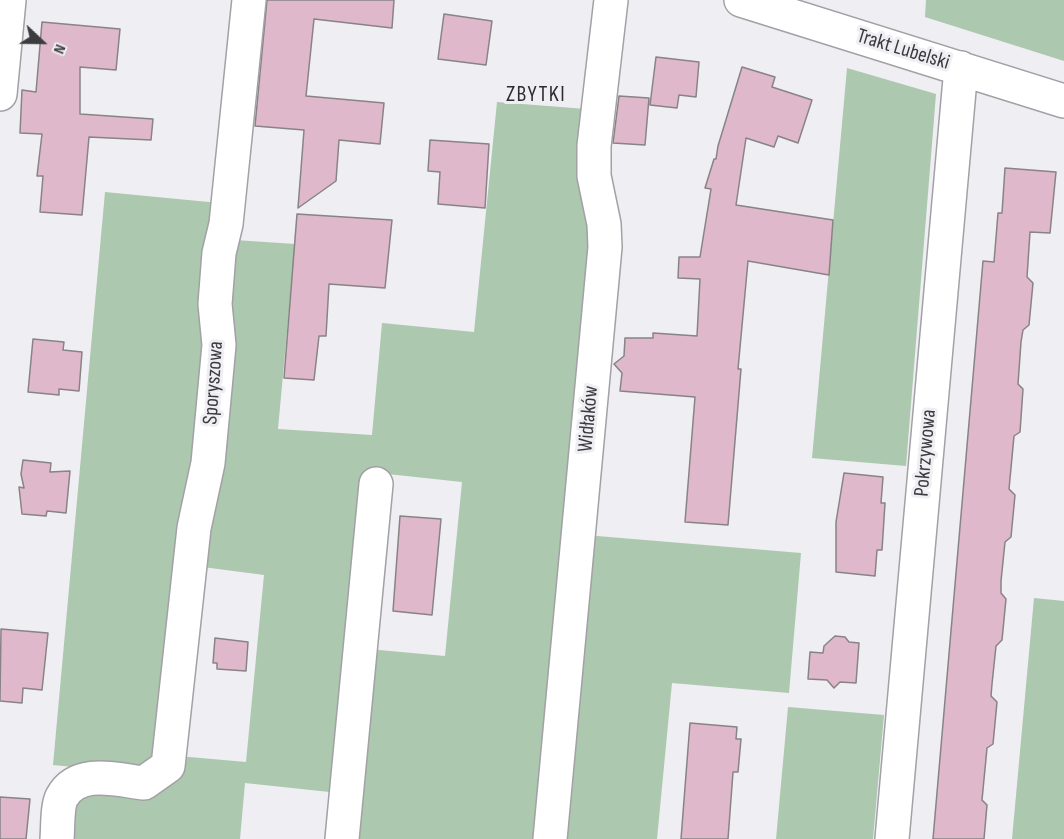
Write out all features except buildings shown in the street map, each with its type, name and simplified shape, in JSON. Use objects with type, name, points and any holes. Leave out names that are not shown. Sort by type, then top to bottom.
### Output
[{"type":"street","points":[[0,94],[9,0]]},
{"type":"street","name":"Sporyszowa","points":[[57,839],[61,799],[72,784],[90,778],[144,783],[168,766],[194,528],[208,463],[219,345],[215,304],[219,254],[226,224],[249,0]]},
{"type":"street","name":"Widłaków","points":[[550,839],[605,247],[604,224],[594,176],[594,146],[611,0]]},
{"type":"street","name":"Trakt Lubelski","points":[[741,0],[1064,101]]},
{"type":"street","name":"Pokrzywowa","points":[[892,839],[961,68]]},
{"type":"street","points":[[342,839],[376,484]]},
{"type":"green space","points":[[926,0],[1064,0],[1064,61],[925,17]]},
{"type":"green space","points":[[847,68],[936,94],[906,466],[812,458]]},
{"type":"green space","points":[[497,102],[586,109],[594,225],[539,839],[350,839],[368,649],[445,656],[462,482],[369,472],[339,793],[245,783],[240,839],[62,839],[73,798],[178,756],[246,762],[264,575],[195,566],[235,240],[295,244],[278,429],[372,435],[382,323],[474,332]]},
{"type":"green space","points":[[105,192],[219,203],[162,757],[145,774],[53,765]]},
{"type":"green space","points":[[585,535],[801,553],[789,693],[672,683],[657,839],[557,839]]},
{"type":"green space","points":[[1034,598],[1064,601],[1064,839],[1012,839]]},
{"type":"green space","points":[[788,707],[884,715],[873,839],[776,839]]},
{"type":"district","name":"ZBYTKI","points":[[536,95]]}]
